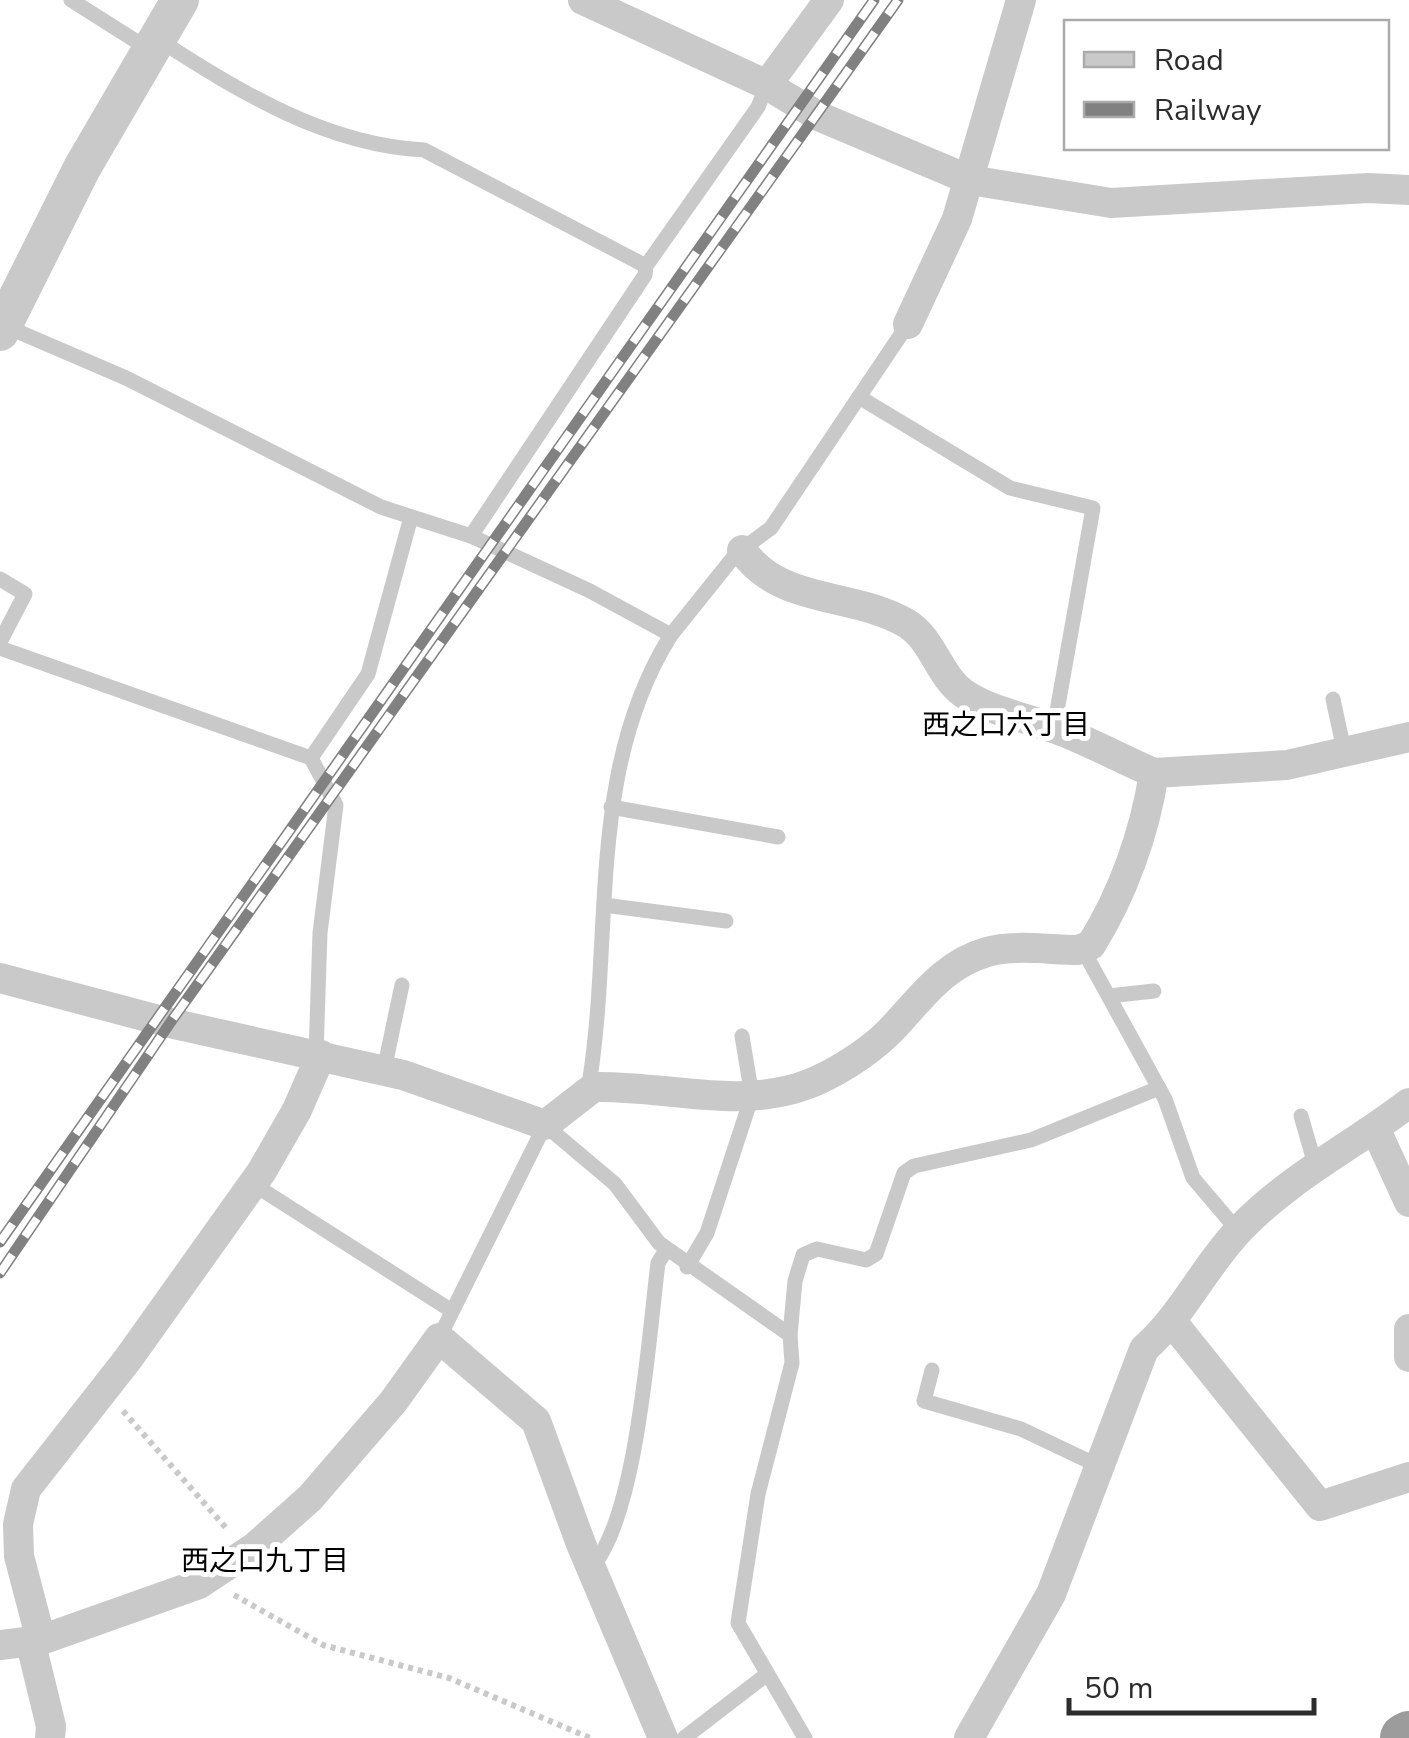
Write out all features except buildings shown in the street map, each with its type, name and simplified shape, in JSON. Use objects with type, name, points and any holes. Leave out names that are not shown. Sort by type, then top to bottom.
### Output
[{"type":"street","points":[[2,329],[82,168],[180,0]]},
{"type":"street","points":[[582,0],[767,86],[818,116],[970,180],[1111,204],[1368,188],[1409,190]]},
{"type":"street","points":[[767,86],[829,0]]},
{"type":"street","points":[[908,324],[957,219],[1020,0]]},
{"type":"street","points":[[742,550],[754,567],[774,580],[904,622],[922,636],[959,690],[983,704],[1054,728],[1154,773],[1288,766],[1409,737]]},
{"type":"street","points":[[0,978],[170,1022],[384,1070],[545,1125],[594,1087],[752,1096],[807,1085],[844,1065],[886,1036],[936,979],[964,960],[992,950],[1091,945],[1122,882],[1149,805],[1154,773]]},
{"type":"street","points":[[50,1738],[52,1726],[24,1642],[18,1524],[26,1489],[253,1184],[297,1110],[318,1055]]},
{"type":"street","points":[[969,1738],[1051,1594],[1144,1349],[1174,1323],[1238,1231],[1316,1168],[1409,1103]]},
{"type":"street","points":[[1375,1128],[1409,1202]]},
{"type":"street","points":[[1174,1323],[1320,1506],[1409,1477]]},
{"type":"street","points":[[24,1642],[209,1577],[247,1552],[310,1498],[393,1402],[445,1324],[536,1421],[591,1568],[663,1738]]},
{"type":"street","points":[[1409,1328],[1409,1357]]},
{"type":"lane","points":[[71,0],[297,120],[390,148],[424,150],[646,266]]},
{"type":"lane","points":[[471,536],[645,275],[646,266],[758,107],[767,86]]},
{"type":"lane","points":[[594,1087],[590,1078],[598,1028],[612,806],[616,770],[635,704],[672,636],[742,550],[771,528],[908,324]]},
{"type":"lane","points":[[2,329],[126,378],[320,478],[411,517],[471,536],[590,591],[672,636]]},
{"type":"lane","points":[[859,397],[1010,488],[1093,508],[1054,728]]},
{"type":"lane","points":[[310,758],[368,674],[411,517]]},
{"type":"lane","points":[[0,579],[25,594],[0,645],[310,758],[336,805],[320,933],[318,1055]]},
{"type":"lane","points":[[1333,699],[1345,755]]},
{"type":"lane","points":[[612,806],[778,837]]},
{"type":"lane","points":[[604,906],[726,920]]},
{"type":"lane","points":[[1082,948],[1159,1088],[1192,1178],[1238,1231]]},
{"type":"lane","points":[[384,1070],[402,984]]},
{"type":"lane","points":[[1109,996],[1154,991]]},
{"type":"lane","points":[[687,1266],[707,1233],[752,1096],[742,1036]]},
{"type":"lane","points":[[805,1738],[738,1623],[758,1494],[792,1363],[790,1335],[795,1281],[803,1255],[817,1249],[866,1260],[876,1254],[904,1173],[914,1166],[1031,1140],[1159,1088]]},
{"type":"lane","points":[[1301,1116],[1316,1168]]},
{"type":"lane","points":[[253,1184],[445,1324],[545,1125],[615,1184],[666,1250],[790,1335]]},
{"type":"lane","points":[[591,1568],[605,1553],[620,1508],[658,1263],[666,1250]]},
{"type":"lane","points":[[932,1370],[924,1401],[1021,1430],[1101,1467]]},
{"type":"lane","points":[[684,1738],[766,1675]]},
{"type":"path","points":[[103,1388],[247,1552]]},
{"type":"path","points":[[209,1577],[323,1645],[449,1678],[590,1738]]},
{"type":"railway","points":[[0,1242],[874,0]]},
{"type":"railway","points":[[0,1273],[170,1023],[898,0]]},
{"type":"district","name":"西之口六丁目","points":[[1006,725]]},
{"type":"district","name":"西之口九丁目","points":[[265,1561]]}]
